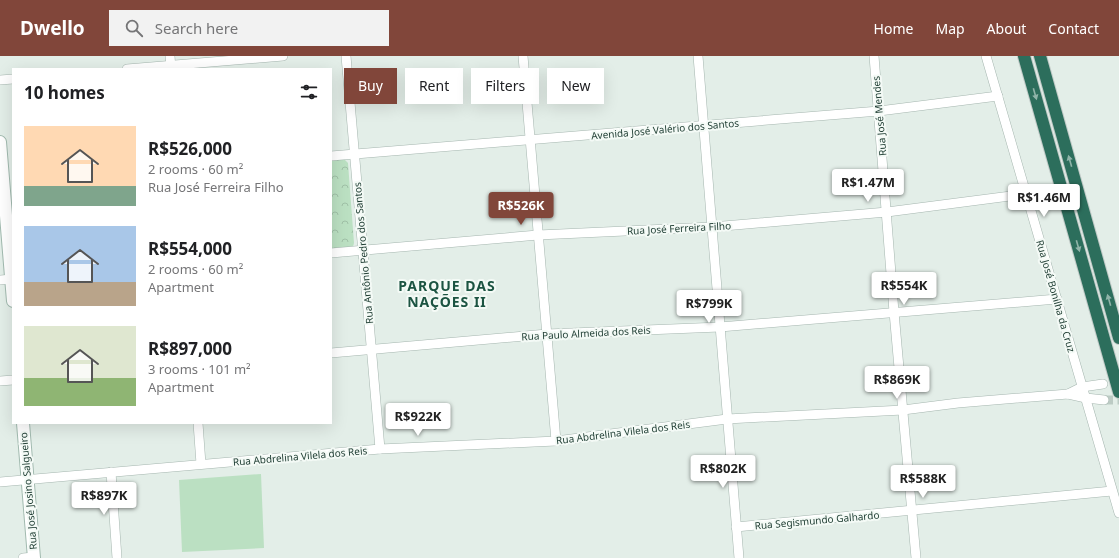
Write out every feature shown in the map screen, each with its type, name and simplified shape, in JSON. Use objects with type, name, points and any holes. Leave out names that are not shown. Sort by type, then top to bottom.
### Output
[{"type":"highway","points":[[1024,56],[1119,392]]},
{"type":"highway","points":[[1040,56],[1119,338]]},
{"type":"street","points":[[134,68],[170,63],[283,56]]},
{"type":"street","name":"Rua Antônio Pedro dos Santos","points":[[346,56],[380,449]]},
{"type":"street","points":[[523,56],[556,442]]},
{"type":"street","points":[[698,56],[739,558]]},
{"type":"street","name":"Rua José Mendes","points":[[874,56],[894,312],[916,558]]},
{"type":"street","name":"Rua José Bonilha da Cruz","points":[[986,56],[1119,513]]},
{"type":"street","points":[[0,80],[12,79]]},
{"type":"street","name":"Avenida José Valério dos Santos","points":[[332,156],[879,112],[998,96]]},
{"type":"street","points":[[0,142],[6,185],[8,280],[12,297]]},
{"type":"street","name":"Rua José Ferreira Filho","points":[[332,252],[538,235],[712,227],[887,212],[1026,194]]},
{"type":"street","name":"Rua Paulo Almeida dos Reis","points":[[332,353],[546,334],[720,327],[1057,299]]},
{"type":"street","points":[[0,381],[12,380]]},
{"type":"street","points":[[1068,394],[1082,387],[1103,384]]},
{"type":"street","points":[[1068,394],[1104,400]]},
{"type":"street","name":"Rua Abdrelina Vilela dos Reis","points":[[0,482],[380,449],[556,442],[727,419],[903,410],[958,403],[1068,394]]},
{"type":"street","name":"Rua José Josino Salgueiro","points":[[23,424],[28,479],[30,558]]},
{"type":"street","points":[[198,424],[201,464]]},
{"type":"street","points":[[111,472],[117,558]]},
{"type":"street","name":"Rua Segismundo Galhardo","points":[[736,527],[1112,491]]},
{"type":"green space","points":[[343,158],[348,163],[354,243],[353,247],[332,249],[332,159]]},
{"type":"green space","points":[[261,474],[264,548],[182,552],[179,480]]},
{"type":"tunnel","points":[[1104,400],[1119,400]]},
{"type":"district","name":"PARQUE DAS NAÇÕES II","points":[[447,294]]}]
